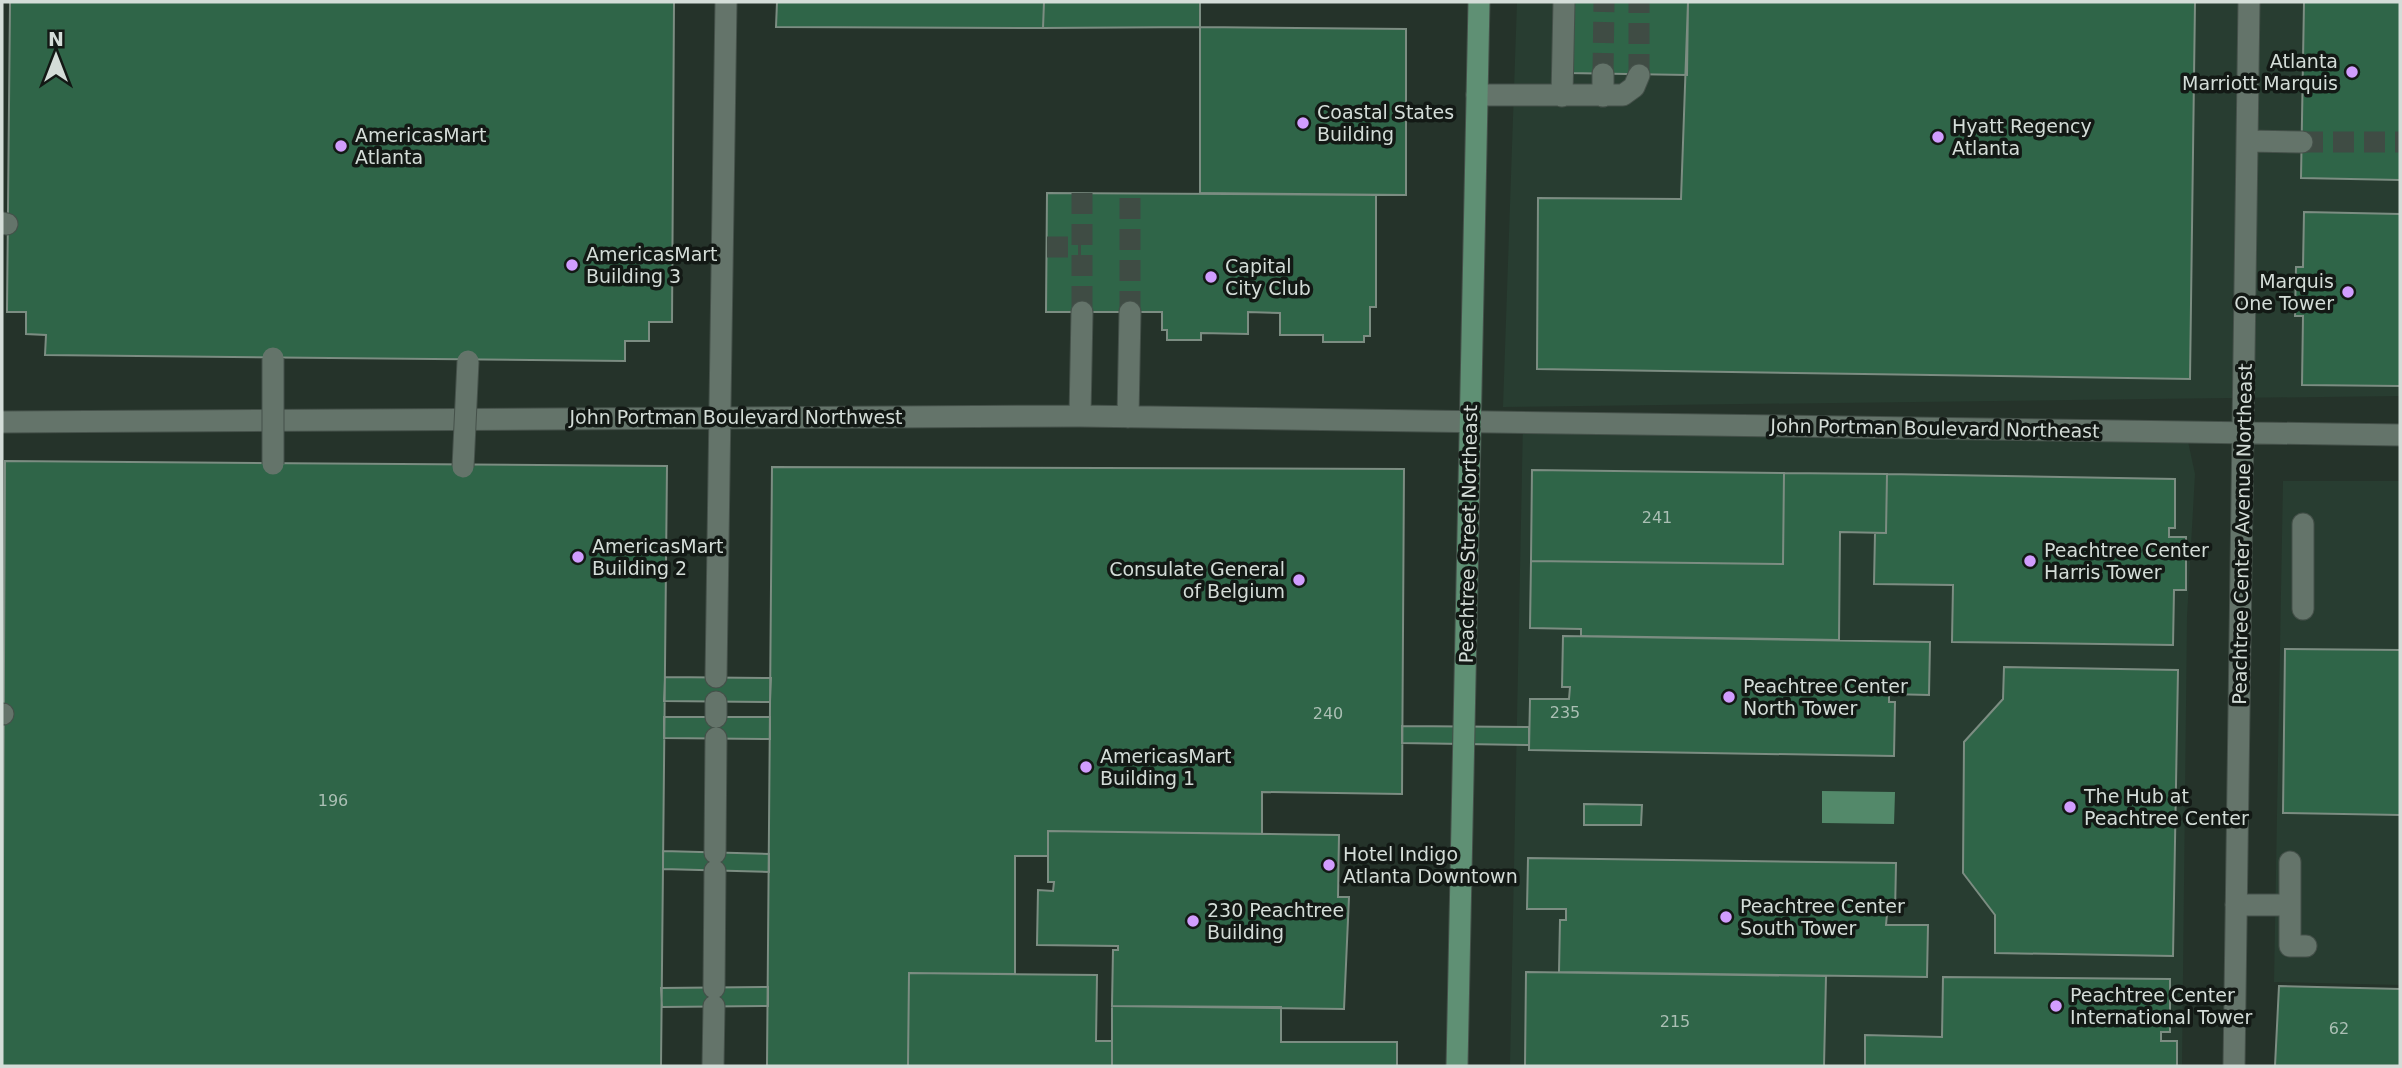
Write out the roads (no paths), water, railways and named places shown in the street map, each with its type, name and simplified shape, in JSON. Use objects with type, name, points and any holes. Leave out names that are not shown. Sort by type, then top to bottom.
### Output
[{"type":"main road","name":"Peachtree Street Northeast","points":[[1457,1066],[1479,2]]},
{"type":"street","points":[[716,677],[726,2]]},
{"type":"street","points":[[1562,96],[1564,2]]},
{"type":"street","name":"Peachtree Center Avenue Northeast","points":[[2234,1066],[2249,2]]},
{"type":"street","points":[[1603,74],[1603,96]]},
{"type":"street","points":[[1477,95],[1623,95],[1634,87],[1639,75]]},
{"type":"street","points":[[2247,141],[2302,142]]},
{"type":"street","points":[[1080,416],[1082,312]]},
{"type":"street","points":[[1128,417],[1130,312]]},
{"type":"street","points":[[273,358],[273,464]]},
{"type":"street","points":[[463,467],[468,361]]},
{"type":"street","name":"John Portman Boulevard Northwest","points":[[2,422],[718,416],[1470,420]]},
{"type":"street","name":"John Portman Boulevard Northeast","points":[[1470,420],[2400,435]]},
{"type":"street","points":[[2303,524],[2303,609]]},
{"type":"street","points":[[713,1066],[716,719]]},
{"type":"street","points":[[2290,862],[2290,946],[2306,946]]},
{"type":"street","points":[[2236,905],[2290,905]]},
{"type":"tunnel","points":[[1603,74],[1604,2]]},
{"type":"tunnel","points":[[1639,2],[1639,75]]},
{"type":"tunnel","points":[[2302,142],[2400,142]]},
{"type":"tunnel","points":[[1082,193],[1082,312]]},
{"type":"tunnel","points":[[1130,193],[1130,312]]},
{"type":"tunnel","points":[[1047,247],[1081,247]]},
{"type":"place","name":"Atlanta Marriott Marquis","points":[[2352,72]]},
{"type":"place","name":"Coastal States Building","points":[[1303,123]]},
{"type":"place","name":"Hyatt Regency Atlanta","points":[[1938,137]]},
{"type":"place","name":"AmericasMart Atlanta","points":[[341,146]]},
{"type":"place","name":"AmericasMart Building 3","points":[[572,265]]},
{"type":"place","name":"Capital City Club","points":[[1211,277]]},
{"type":"place","name":"Marquis One Tower","points":[[2348,292]]},
{"type":"place","name":"AmericasMart Building 2","points":[[578,557]]},
{"type":"place","name":"Peachtree Center Harris Tower","points":[[2030,561]]},
{"type":"place","name":"Consulate General of Belgium","points":[[1299,580]]},
{"type":"place","name":"Peachtree Center North Tower","points":[[1729,697]]},
{"type":"place","name":"AmericasMart Building 1","points":[[1086,767]]},
{"type":"place","name":"The Hub at Peachtree Center","points":[[2070,807]]},
{"type":"place","name":"Hotel Indigo Atlanta Downtown","points":[[1329,865]]},
{"type":"place","name":"Peachtree Center South Tower","points":[[1726,917]]},
{"type":"place","name":"230 Peachtree Building","points":[[1193,921]]},
{"type":"place","name":"Peachtree Center International Tower","points":[[2056,1006]]}]
